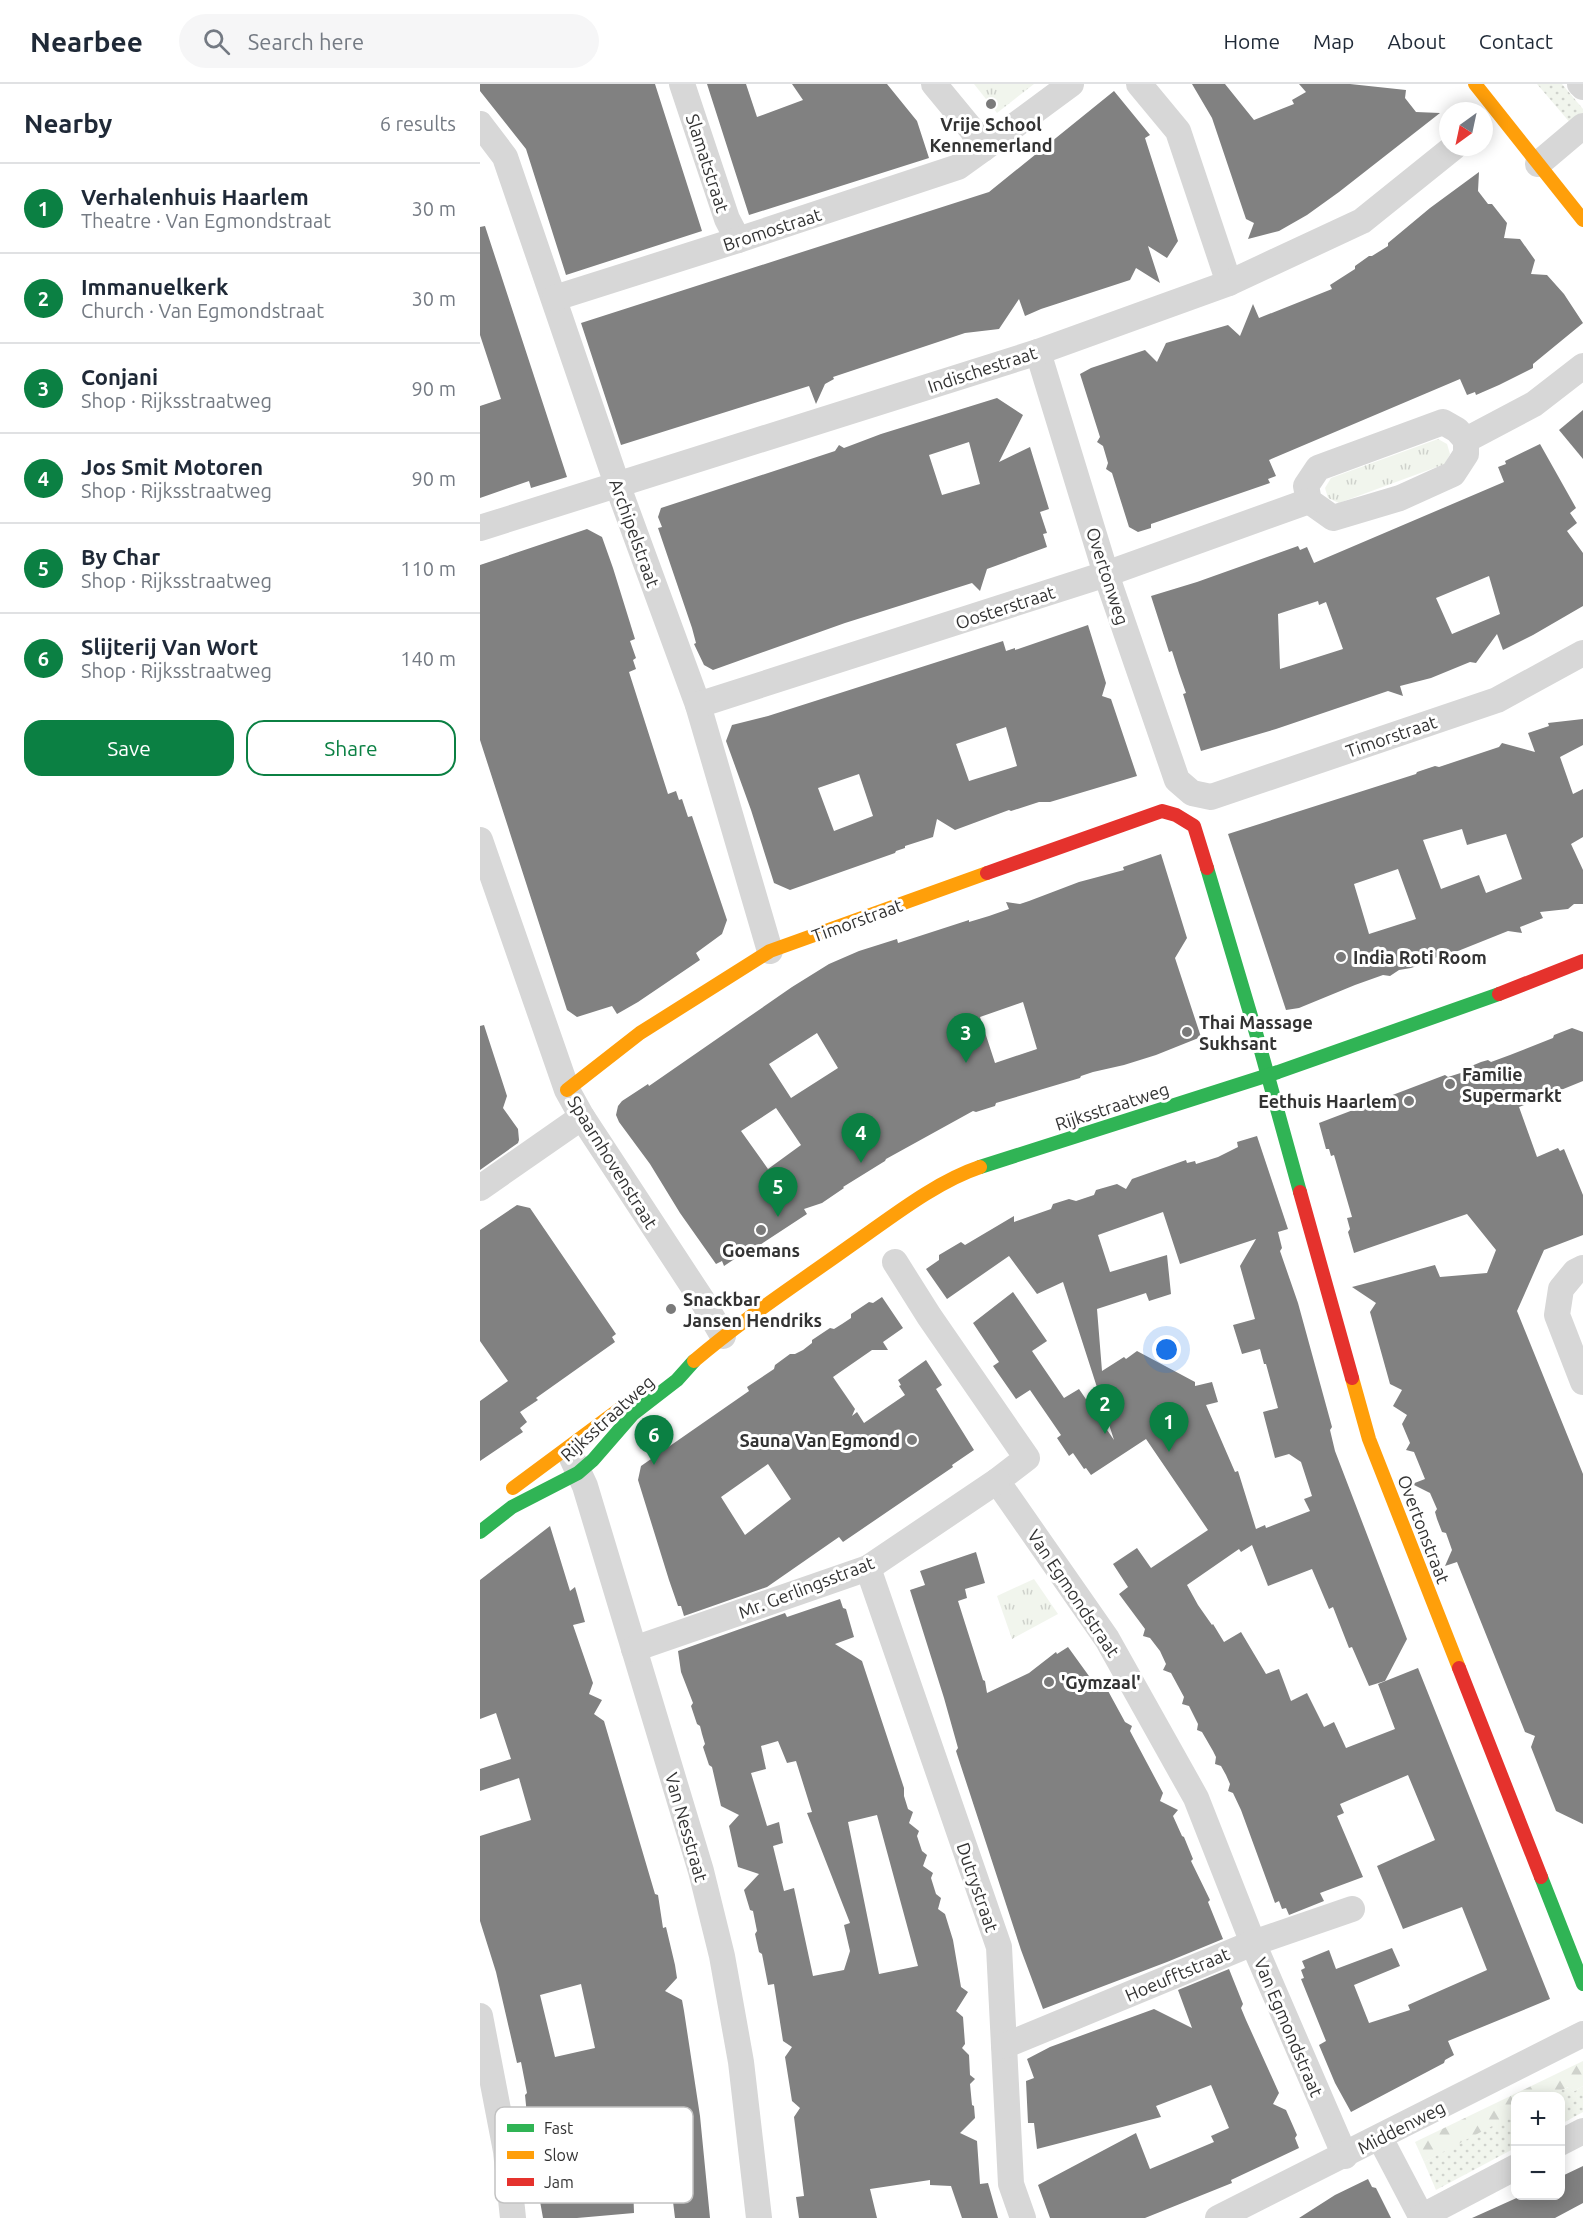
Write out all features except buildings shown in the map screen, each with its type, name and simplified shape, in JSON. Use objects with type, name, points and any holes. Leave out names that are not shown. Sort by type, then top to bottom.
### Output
[{"type":"street","name":"Slamatstraat","points":[[682,84],[727,219],[738,240]]},
{"type":"street","points":[[934,84],[972,130],[983,149]]},
{"type":"street","name":"Bromostraat","points":[[555,298],[958,167],[1071,84]]},
{"type":"street","points":[[1139,84],[1178,131],[1229,283]]},
{"type":"street","points":[[1475,84],[1483,102]]},
{"type":"street","points":[[1580,84],[1583,87]]},
{"type":"street","points":[[1493,120],[1538,164],[1583,220]]},
{"type":"street","name":"Archipelstraat","points":[[480,124],[505,157],[617,484],[698,705],[770,951]]},
{"type":"street","points":[[1538,164],[1583,126]]},
{"type":"street","name":"Indischestraat","points":[[480,528],[1038,352],[1229,283],[1362,221],[1443,156]]},
{"type":"street","name":"Overtonweg","points":[[1038,352],[1106,574],[1177,780],[1192,793]]},
{"type":"street","points":[[1466,440],[1534,404],[1583,366]]},
{"type":"street","points":[[1443,422],[1457,430],[1466,440],[1466,454],[1453,474],[1400,498],[1334,518],[1309,501],[1306,486],[1318,468],[1443,422]]},
{"type":"street","name":"Oosterstraat","points":[[698,705],[1106,574],[1309,501]]},
{"type":"street","name":"Timorstraat","points":[[1192,793],[1211,798],[1497,700],[1583,653]]},
{"type":"street","name":"Timorstraat","points":[[567,1090],[640,1033],[770,951],[1162,811],[1176,815],[1194,826],[1267,1076]]},
{"type":"street","name":"Spaarnhovenstraat","points":[[480,840],[567,1090],[723,1336]]},
{"type":"street","name":"Rijksstraatweg","points":[[480,1532],[512,1507],[578,1473],[593,1460],[633,1414],[677,1380],[692,1362],[723,1336],[875,1229],[930,1192],[968,1171],[1267,1076],[1512,990],[1583,961]]},
{"type":"street","name":"Overtonstraat","points":[[1267,1076],[1369,1439],[1583,1984]]},
{"type":"street","points":[[480,1188],[582,1117]]},
{"type":"street","points":[[895,1262],[928,1316],[1027,1458],[997,1481]]},
{"type":"street","points":[[1583,1268],[1575,1272],[1561,1289],[1557,1315],[1583,1382]]},
{"type":"street","name":"Rijksstraatweg","points":[[504,1495],[670,1371],[692,1362]]},
{"type":"street","name":"Van Nesstraat","points":[[567,1447],[585,1486],[702,1871],[722,1956],[741,2062],[759,2218]]},
{"type":"street","name":"Mr. Gerlingsstraat","points":[[634,1649],[868,1568],[997,1481]]},
{"type":"street","name":"Van Egmondstraat","points":[[997,1481],[1107,1640],[1196,1798],[1253,1943],[1345,2156]]},
{"type":"street","name":"Dutrystraat","points":[[868,1568],[999,1947],[1011,2184],[1023,2218]]},
{"type":"street","name":"Hoeufftstraat","points":[[1004,2046],[1253,1943],[1352,1909]]},
{"type":"street","points":[[480,2016],[498,2107]]},
{"type":"street","name":"Middenweg","points":[[1218,2218],[1345,2156],[1583,2034]]},
{"type":"street","points":[[1565,2140],[1583,2131]]},
{"type":"street","points":[[1380,2138],[1422,2217],[1511,2169]]},
{"type":"street","points":[[511,2203],[513,2218]]},
{"type":"green space","points":[[974,84],[1034,84],[997,113]]},
{"type":"green space","points":[[1537,84],[1562,84],[1583,109],[1583,117],[1572,125]]},
{"type":"green space","points":[[1438,439],[1447,444],[1450,454],[1445,464],[1339,503],[1328,498],[1325,488],[1331,478]]},
{"type":"green space","points":[[1034,1579],[1058,1614],[1012,1639],[997,1596]]},
{"type":"green space","points":[[1583,2061],[1583,2086],[1573,2092],[1568,2087],[1558,2092],[1519,2092]]},
{"type":"green space","points":[[1583,2086],[1583,2112],[1565,2122],[1565,2092],[1557,2092],[1569,2087],[1573,2092]]},
{"type":"green space","points":[[1511,2096],[1511,2116],[1424,2162],[1415,2142]]},
{"type":"green space","points":[[1511,2114],[1511,2150],[1436,2190],[1424,2162]]},
{"type":"traffic: fast","points":[[1207,868],[1300,1192]]},
{"type":"traffic: fast","points":[[980,1167],[1278,1072],[1499,994]]},
{"type":"traffic: fast","points":[[480,1532],[512,1507],[578,1473],[593,1460],[633,1414],[677,1380],[694,1361]]},
{"type":"traffic: fast","points":[[1541,1877],[1583,1984]]},
{"type":"traffic: slow","points":[[1475,84],[1583,220]]},
{"type":"traffic: slow","points":[[567,1090],[640,1033],[770,951],[987,873]]},
{"type":"traffic: slow","points":[[694,1361],[751,1316],[913,1202],[946,1182],[980,1167]]},
{"type":"traffic: slow","points":[[1352,1378],[1369,1439],[1459,1668]]},
{"type":"traffic: slow","points":[[513,1488],[621,1408]]},
{"type":"traffic: jam","points":[[987,873],[1162,811],[1176,815],[1194,826],[1207,868]]},
{"type":"traffic: jam","points":[[1499,994],[1583,961]]},
{"type":"traffic: jam","points":[[1300,1192],[1352,1378]]},
{"type":"traffic: jam","points":[[1459,1668],[1541,1877]]},
{"type":"place","name":"Vrije School Kennemerland","points":[[991,104]]},
{"type":"place","name":"India Roti Room","points":[[1341,957]]},
{"type":"place","name":"Thai Massage Sukhsant","points":[[1187,1032]]},
{"type":"place","name":"Conjani","points":[[966,1063]]},
{"type":"place","name":"Familie Supermarkt","points":[[1450,1084]]},
{"type":"place","name":"Eethuis Haarlem","points":[[1409,1101]]},
{"type":"place","name":"Jos Smit Motoren","points":[[861,1163]]},
{"type":"place","name":"By Char","points":[[778,1217]]},
{"type":"place","name":"Goemans","points":[[761,1230]]},
{"type":"place","name":"Snackbar Jansen Hendriks","points":[[671,1309]]},
{"type":"place","name":"Immanuelkerk","points":[[1105,1434]]},
{"type":"place","name":"Sauna Van Egmond","points":[[912,1440]]},
{"type":"place","name":"Verhalenhuis Haarlem","points":[[1169,1452]]},
{"type":"place","name":"Slijterij Van Wort","points":[[654,1465]]},
{"type":"place","name":"'Gymzaal'","points":[[1049,1682]]}]
